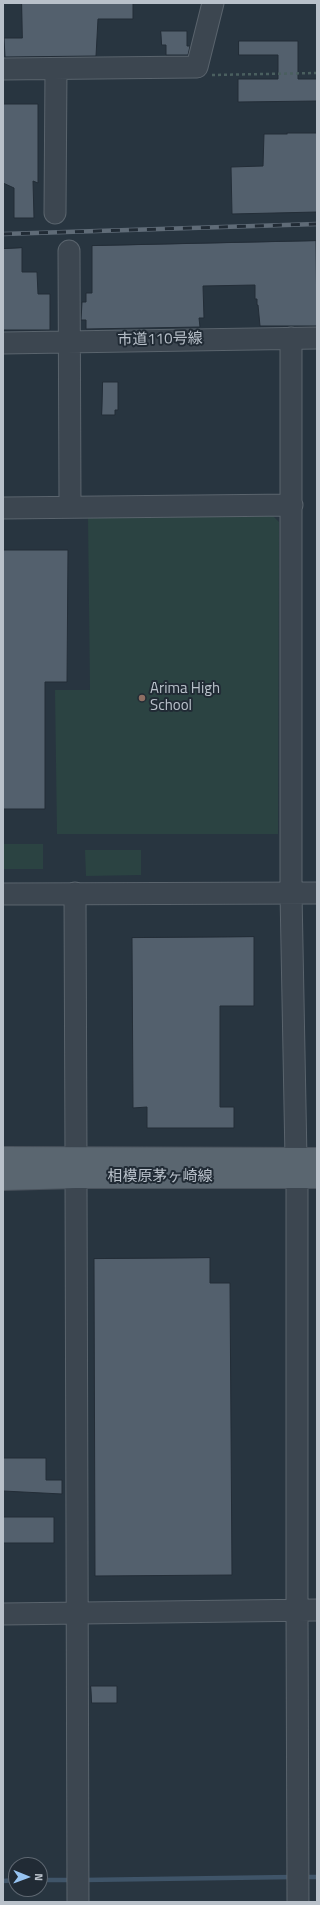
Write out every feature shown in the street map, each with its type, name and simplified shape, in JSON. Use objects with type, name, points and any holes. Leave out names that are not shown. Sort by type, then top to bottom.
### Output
[{"type":"main road","name":"相模原茅ヶ崎線","points":[[3,1158],[76,1177]]},
{"type":"main road","name":"相模原茅ヶ崎線","points":[[3,1179],[307,1168]]},
{"type":"street","points":[[3,69],[197,67],[213,3]]},
{"type":"street","points":[[55,213],[56,68]]},
{"type":"street","points":[[69,251],[70,507]]},
{"type":"street","points":[[291,338],[291,893],[307,1168],[297,1611],[298,1902]]},
{"type":"street","name":"市道110号線","points":[[3,343],[317,338]]},
{"type":"street","points":[[3,508],[292,505]]},
{"type":"street","points":[[75,893],[78,1886]]},
{"type":"street","points":[[3,894],[317,893]]},
{"type":"street","points":[[3,1614],[317,1610]]},
{"type":"path","points":[[197,67],[208,75],[317,73]]},
{"type":"green space","name":"Arima High School","points":[[273,516],[279,522],[278,834],[57,834],[55,690],[90,690],[88,518]]},
{"type":"green space","points":[[3,844],[43,844],[43,869],[3,869]]},
{"type":"green space","points":[[85,850],[141,850],[141,875],[86,876]]},
{"type":"building","points":[[22,3],[133,3],[133,19],[98,19],[96,56],[5,57],[4,38],[22,38]]},
{"type":"building","points":[[161,31],[187,31],[187,46],[190,46],[188,55],[166,55],[166,45],[162,45]]},
{"type":"building","points":[[239,41],[298,41],[298,79],[317,79],[317,101],[238,102],[238,79],[278,79],[278,55],[239,55]]},
{"type":"building","points":[[3,104],[38,104],[38,183],[33,181],[34,218],[14,218],[14,188],[3,183]]},
{"type":"building","points":[[317,133],[317,212],[232,214],[231,167],[263,166],[264,134]]},
{"type":"building","points":[[316,241],[317,326],[260,326],[257,299],[255,299],[255,285],[203,286],[204,318],[199,318],[200,327],[86,329],[86,320],[81,320],[82,302],[86,302],[86,293],[92,293],[92,246]]},
{"type":"building","points":[[22,248],[22,272],[37,272],[38,294],[50,294],[50,330],[3,330],[3,249]]},
{"type":"building","points":[[103,382],[118,382],[118,410],[115,410],[115,415],[102,415]]},
{"type":"building","points":[[3,550],[68,550],[67,682],[45,682],[45,809],[3,809]]},
{"type":"building","points":[[254,937],[254,1006],[220,1006],[220,1107],[234,1107],[234,1128],[147,1128],[147,1107],[133,1108],[132,938]]},
{"type":"building","points":[[210,1258],[210,1283],[230,1283],[232,1575],[95,1576],[94,1259]]},
{"type":"building","points":[[3,1458],[46,1458],[46,1480],[62,1480],[62,1494],[3,1491]]},
{"type":"building","points":[[3,1517],[54,1517],[54,1543],[3,1543]]},
{"type":"building","points":[[91,1686],[117,1686],[117,1703],[92,1703]]},
{"type":"waterway","points":[[83,1880],[293,1877]]},
{"type":"waterway","points":[[303,1877],[317,1877]]},
{"type":"waterway","points":[[48,1880],[73,1880]]},
{"type":"waterway","points":[[3,1881],[8,1881]]},
{"type":"railway","points":[[3,234],[317,224]]},
{"type":"place","name":"Arima High School","points":[[142,698]]}]
